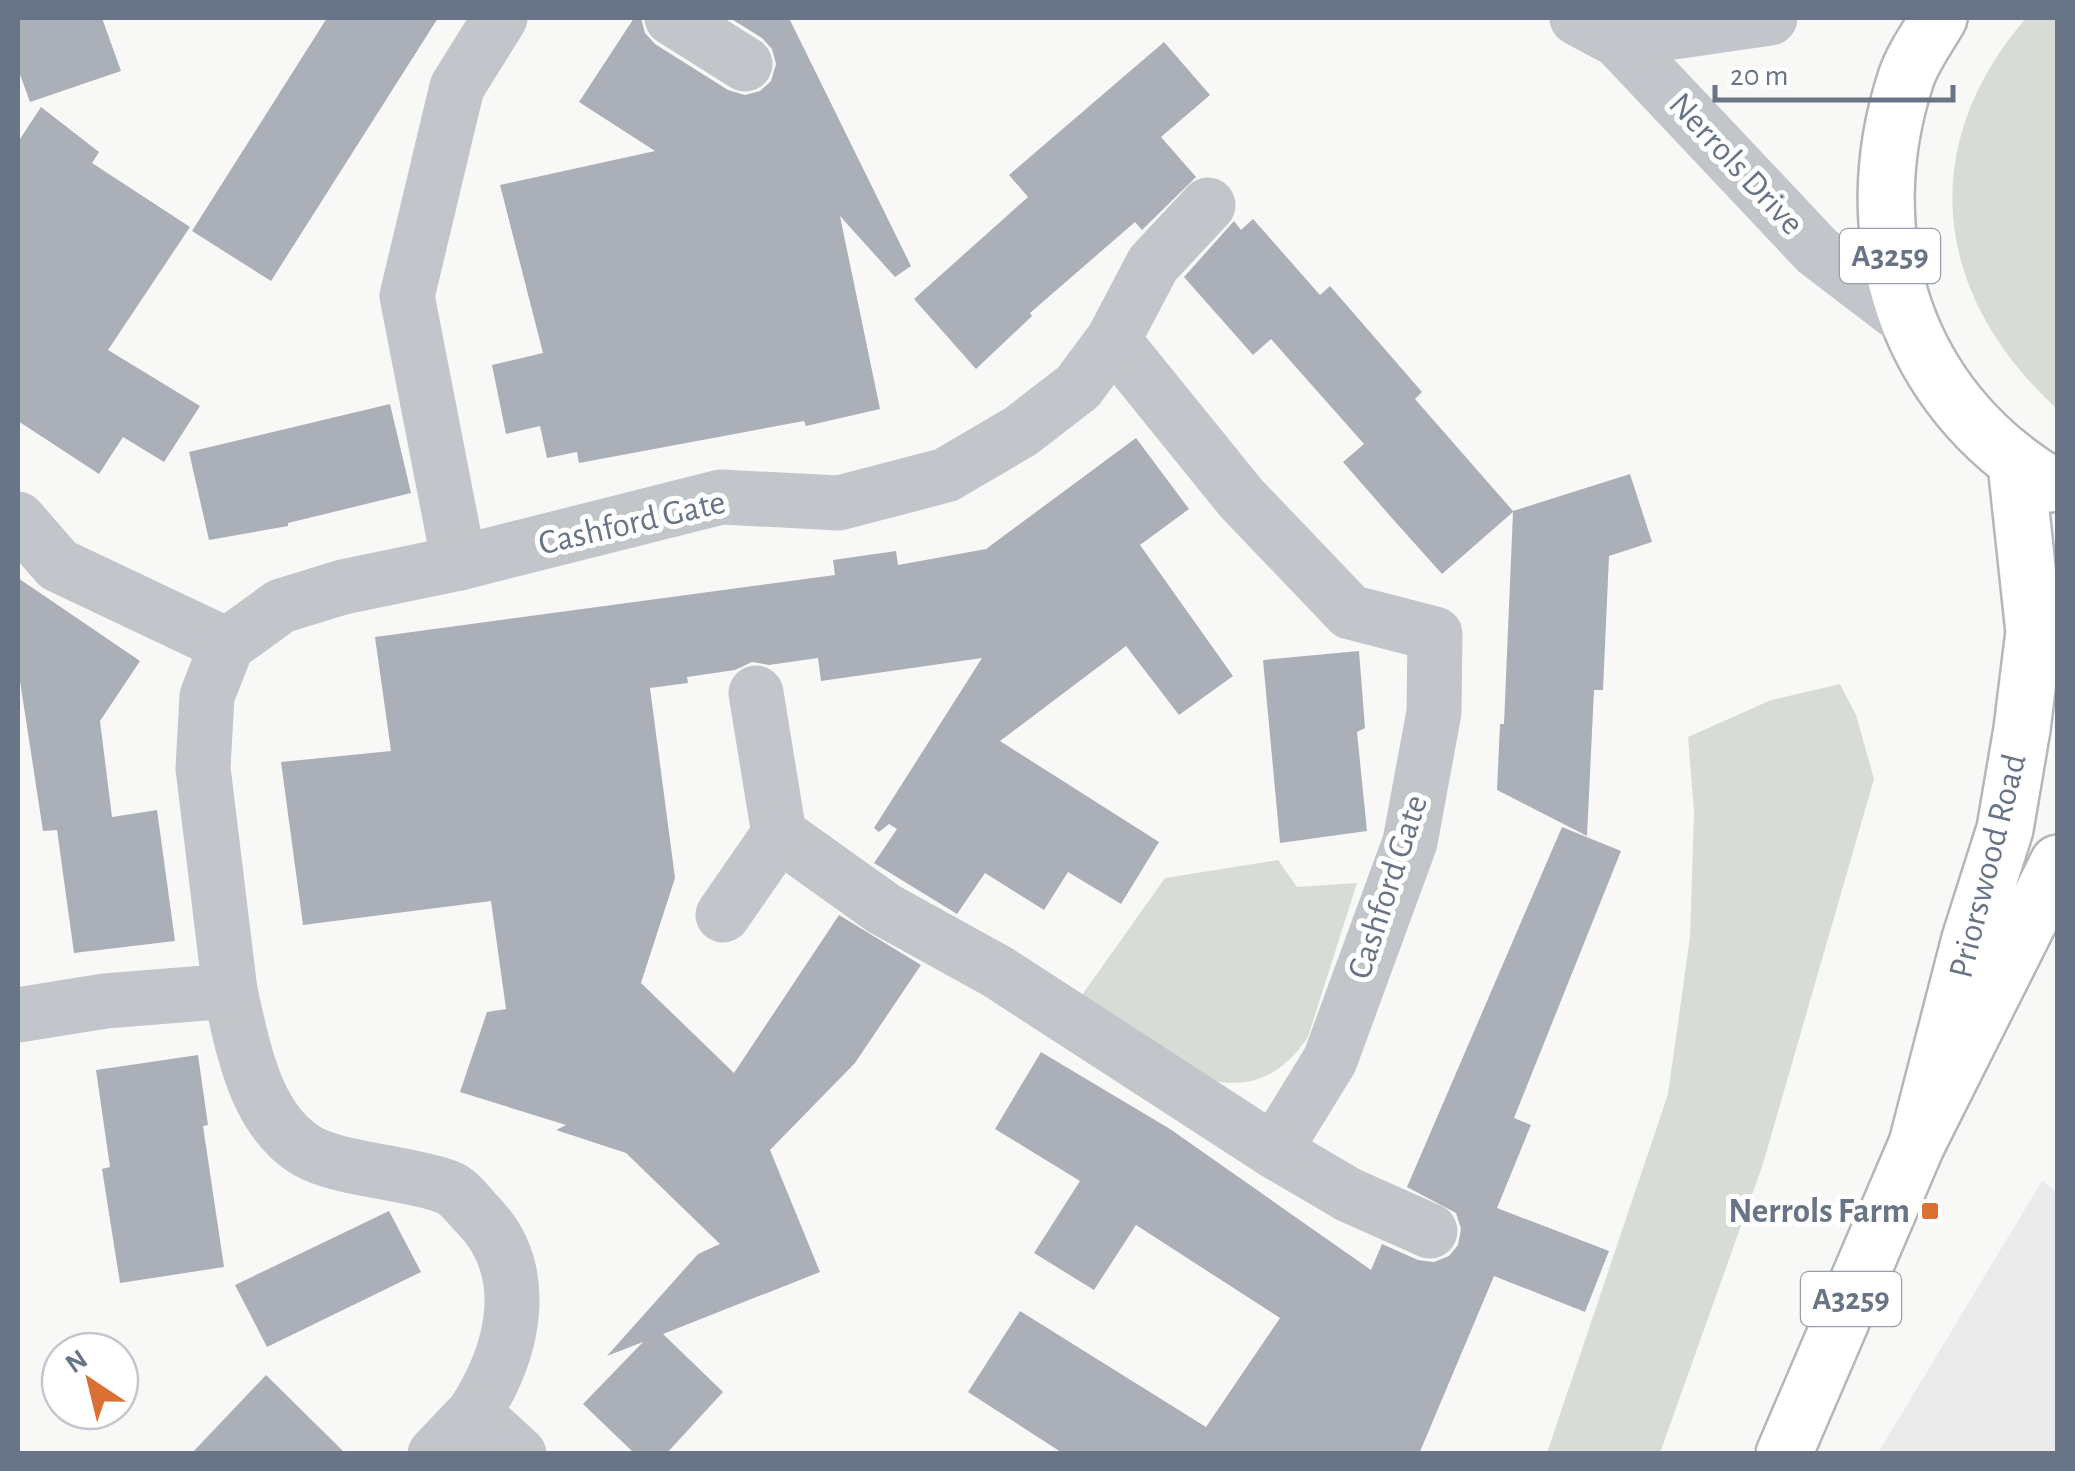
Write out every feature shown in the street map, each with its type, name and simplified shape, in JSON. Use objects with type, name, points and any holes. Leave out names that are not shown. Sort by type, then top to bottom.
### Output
[{"type":"main road","name":"A3259","points":[[1939,18],[1907,75],[1886,156],[1886,238],[1906,319],[1943,386],[1970,422],[2037,476]]},
{"type":"main road","name":"Priorswood Road","points":[[1917,1144],[1970,938],[2005,829],[2034,632],[2037,476]]},
{"type":"main road","name":"Priorswood Road","points":[[1784,1454],[1917,1144],[2058,863]]},
{"type":"street","points":[[459,563],[407,296],[456,87],[500,18]]},
{"type":"street","points":[[672,18],[745,64]]},
{"type":"street","name":"Nerrols Drive","points":[[1598,29],[1770,18]]},
{"type":"street","name":"Nerrols Drive","points":[[1598,29],[1817,251],[1906,319]]},
{"type":"street","name":"Cashford Gate","points":[[226,645],[281,606],[343,586],[459,563],[720,497],[839,503],[946,474],[1022,432],[1078,387],[1113,340],[1153,264],[1208,204]]},
{"type":"street","name":"Cashford Gate","points":[[1113,340],[1241,498],[1350,612],[1435,634],[1434,712],[1410,842],[1330,1060],[1274,1150]]},
{"type":"street","points":[[18,519],[58,566],[226,645],[206,696],[203,768],[230,990],[248,1062],[272,1119],[308,1152],[451,1188],[491,1228],[512,1285],[510,1338],[496,1378],[474,1413],[435,1454]]},
{"type":"street","points":[[723,916],[779,834],[756,693]]},
{"type":"street","points":[[779,834],[884,909],[998,972],[1274,1150],[1349,1195],[1430,1231]]},
{"type":"street","points":[[18,1015],[105,1001],[230,990]]},
{"type":"street","points":[[474,1413],[519,1454]]},
{"type":"shaded area","points":[[2026,18],[2057,18],[2057,409],[2016,365],[1985,319],[1964,270],[1953,220],[1954,169],[1966,118],[1990,67]]},
{"type":"shaded area","points":[[1840,684],[1856,715],[1874,779],[1763,1164],[1660,1453],[1547,1453],[1668,1094],[1690,937],[1694,812],[1688,737],[1771,700]]},
{"type":"shaded area","points":[[1278,860],[1297,887],[1357,883],[1308,1037],[1278,1069],[1240,1083],[1210,1080],[1082,995],[1165,878]]},
{"type":"shaded area","points":[[2042,1181],[2057,1192],[2057,1453],[1878,1453]]},
{"type":"building","points":[[18,18],[102,18],[121,71],[30,102],[18,69]]},
{"type":"building","points":[[327,18],[438,18],[271,281],[192,231]]},
{"type":"building","points":[[634,18],[641,18],[645,33],[655,44],[728,90],[745,95],[760,91],[771,81],[776,64],[772,49],[762,38],[730,18],[789,18],[911,266],[895,277],[840,216],[880,409],[806,426],[804,421],[579,463],[577,452],[547,458],[540,426],[506,434],[492,365],[543,353],[500,185],[655,151],[579,102]]},
{"type":"building","points":[[1164,42],[1210,95],[1161,137],[1196,177],[1142,230],[1135,222],[1030,313],[1032,316],[976,369],[914,299],[1028,197],[1009,175]]},
{"type":"building","points":[[41,107],[99,152],[92,163],[190,227],[108,350],[200,406],[164,462],[123,437],[99,474],[18,421],[18,142]]},
{"type":"building","points":[[1253,219],[1320,295],[1330,286],[1422,392],[1415,399],[1513,511],[1630,474],[1652,542],[1609,556],[1603,690],[1594,690],[1587,836],[1497,790],[1500,724],[1504,724],[1513,512],[1442,574],[1391,517],[1343,462],[1364,444],[1271,339],[1253,355],[1184,277],[1234,221],[1241,230]]},
{"type":"building","points":[[390,404],[411,493],[288,526],[209,540],[189,452]]},
{"type":"building","points":[[1136,438],[1189,509],[1140,545],[1233,676],[1179,715],[1126,646],[1000,741],[1159,842],[1121,904],[1068,872],[1044,910],[985,873],[957,914],[874,863],[897,829],[889,824],[879,832],[874,828],[982,658],[821,681],[818,658],[769,665],[752,662],[735,670],[687,677],[688,683],[650,688],[675,878],[641,983],[734,1073],[839,915],[921,965],[855,1063],[770,1150],[820,1272],[663,1334],[723,1392],[666,1454],[635,1454],[583,1404],[643,1342],[607,1356],[698,1254],[720,1244],[626,1153],[556,1130],[566,1125],[460,1092],[487,1012],[506,1009],[491,901],[303,925],[281,762],[391,751],[375,637],[835,575],[833,560],[896,551],[898,565],[986,549]]},
{"type":"building","points":[[18,578],[140,661],[100,721],[112,817],[157,810],[175,941],[74,953],[57,830],[43,831],[18,668]]},
{"type":"building","points":[[1359,651],[1365,728],[1357,732],[1367,831],[1280,843],[1263,660]]},
{"type":"building","points":[[1562,827],[1621,851],[1514,1118],[1531,1125],[1497,1208],[1609,1251],[1585,1312],[1494,1276],[1419,1454],[1064,1454],[968,1392],[1020,1311],[1206,1427],[1280,1318],[1136,1225],[1094,1290],[1034,1253],[1080,1181],[995,1129],[1041,1052],[1170,1129],[1371,1270],[1382,1244],[1418,1260],[1434,1262],[1449,1256],[1458,1245],[1461,1229],[1456,1213],[1407,1187]]},
{"type":"building","points":[[198,1055],[208,1125],[203,1126],[224,1267],[120,1283],[102,1169],[110,1167],[96,1070]]},
{"type":"building","points":[[389,1211],[421,1272],[267,1347],[235,1285]]},
{"type":"building","points":[[266,1375],[346,1454],[191,1454]]},
{"type":"place","name":"Nerrols Farm","points":[[1930,1211]]}]
